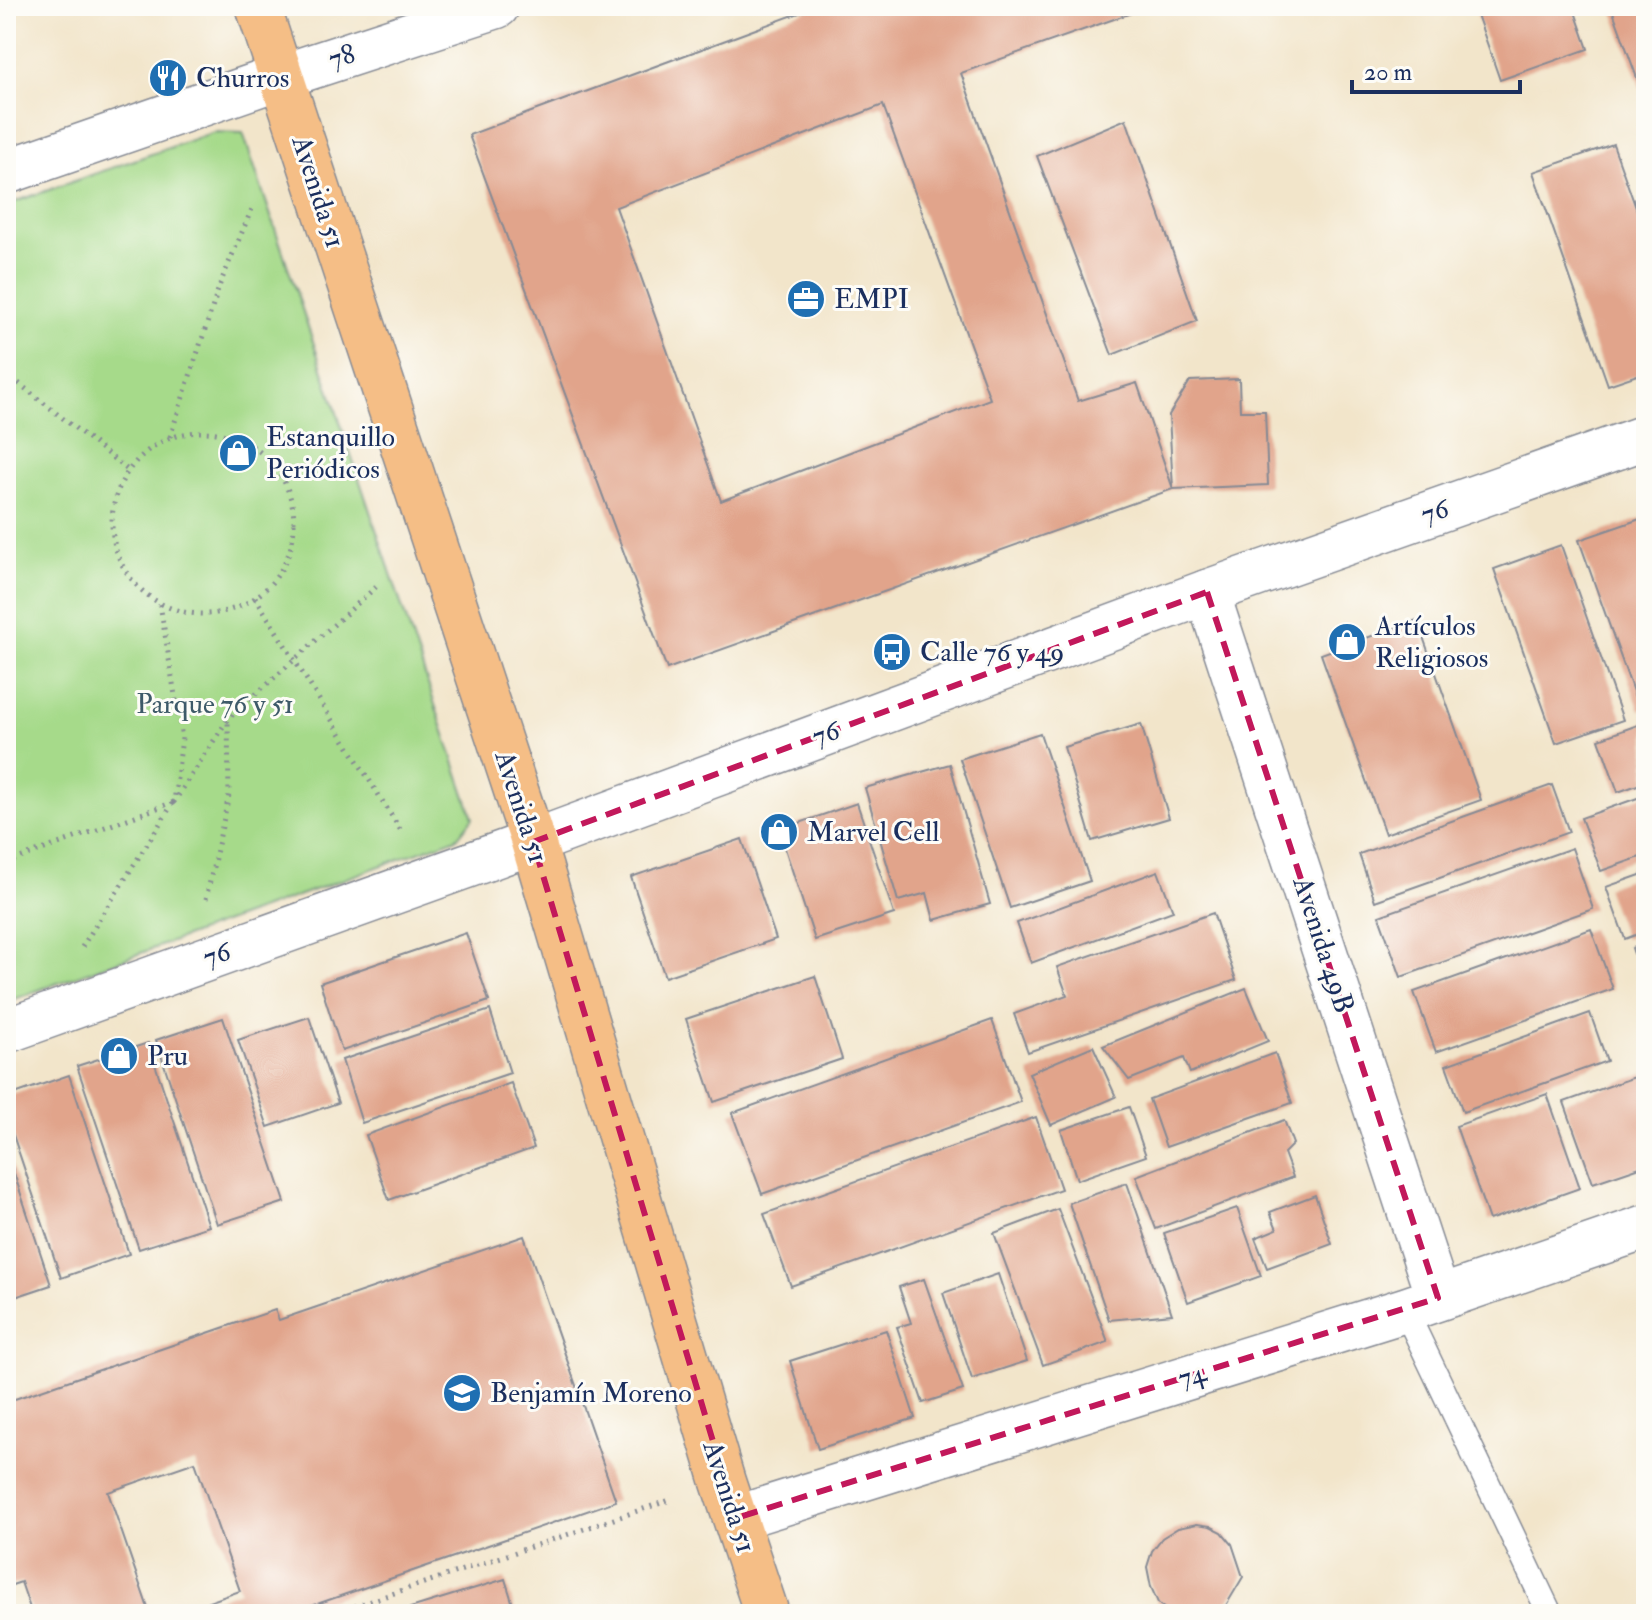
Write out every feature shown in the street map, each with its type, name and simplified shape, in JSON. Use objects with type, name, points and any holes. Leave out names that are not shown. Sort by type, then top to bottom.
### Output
[{"type":"main road","name":"Avenida 51","points":[[258,6],[533,842],[767,1614]]},
{"type":"street","name":"78","points":[[6,172],[497,6]]},
{"type":"street","name":"76","points":[[6,1031],[533,842],[1207,592],[1645,442]]},
{"type":"street","name":"Avenida 49B","points":[[1207,592],[1422,1304]]},
{"type":"street","name":"74","points":[[730,1500],[1422,1304],[1646,1227]]},
{"type":"lane","points":[[1422,1304],[1550,1614]]},
{"type":"path","points":[[170,437],[220,284],[254,204]]},
{"type":"path","points":[[6,373],[129,471]]},
{"type":"path","points":[[201,432],[231,436],[258,449],[280,472],[292,500],[295,531],[286,560],[270,586],[245,604],[217,613],[188,613],[160,603],[136,585],[121,561],[113,532],[114,503],[129,471],[144,453],[170,437],[201,432]]},
{"type":"path","points":[[81,948],[228,719],[376,587]]},
{"type":"path","points":[[255,597],[404,834]]},
{"type":"path","points":[[160,603],[182,738],[174,802]]},
{"type":"path","points":[[206,899],[229,795],[228,719]]},
{"type":"path","points":[[6,863],[174,802]]},
{"type":"path","points":[[332,1614],[730,1500]]},
{"type":"highlighted area","points":[[1207,592],[1438,1298],[736,1518],[533,842]]},
{"type":"green space","name":"Parque 76 y 51","points":[[214,132],[243,133],[473,818],[457,838],[6,1002],[6,205]]},
{"type":"building","points":[[818,6],[1151,6],[961,73],[1078,401],[1137,383],[1173,489],[667,669],[469,135]],"holes":[[[883,105],[990,399],[721,501],[616,207]]]},
{"type":"building","points":[[1474,6],[1573,6],[1588,49],[1500,80]]},
{"type":"building","points":[[1611,6],[1646,6],[1646,103]]},
{"type":"building","points":[[1126,119],[1197,321],[1112,355],[1037,156]]},
{"type":"building","points":[[1613,144],[1646,236],[1646,372],[1608,385],[1533,172]]},
{"type":"building","points":[[1239,379],[1240,411],[1265,411],[1268,485],[1173,489],[1169,415],[1190,381]]},
{"type":"building","points":[[1646,517],[1646,708],[1640,711],[1579,540]]},
{"type":"building","points":[[1561,545],[1623,720],[1556,743],[1494,569]]},
{"type":"building","points":[[1417,620],[1481,800],[1385,834],[1321,654]]},
{"type":"building","points":[[1646,722],[1646,782],[1618,792],[1599,739]]},
{"type":"building","points":[[1141,724],[1169,818],[1092,841],[1064,747]]},
{"type":"building","points":[[1040,733],[1090,881],[1010,908],[960,759]]},
{"type":"building","points":[[950,764],[990,904],[934,920],[927,893],[898,901],[865,788]]},
{"type":"building","points":[[1552,785],[1569,832],[1375,901],[1359,854]]},
{"type":"building","points":[[1646,795],[1646,855],[1601,871],[1581,818]]},
{"type":"building","points":[[857,803],[894,914],[815,940],[779,830]]},
{"type":"building","points":[[742,839],[776,939],[665,977],[631,877]]},
{"type":"building","points":[[1572,848],[1593,909],[1401,977],[1379,916]]},
{"type":"building","points":[[1158,871],[1173,911],[1031,963],[1017,923]]},
{"type":"building","points":[[1646,873],[1646,931],[1625,939],[1606,887]]},
{"type":"building","points":[[1213,913],[1236,980],[1028,1052],[1014,1014],[1067,995],[1057,967]]},
{"type":"building","points":[[1591,929],[1613,989],[1436,1052],[1414,992]]},
{"type":"building","points":[[466,933],[489,1001],[342,1051],[320,983]]},
{"type":"building","points":[[1646,943],[1646,988],[1632,948]]},
{"type":"building","points":[[815,976],[842,1059],[714,1102],[686,1019]]},
{"type":"building","points":[[1246,988],[1268,1041],[1190,1073],[1184,1058],[1129,1080],[1103,1046]]},
{"type":"building","points":[[490,1010],[510,1073],[362,1123],[342,1060]]},
{"type":"building","points":[[1590,1013],[1607,1061],[1463,1112],[1446,1065]]},
{"type":"building","points":[[309,1017],[338,1103],[268,1127],[238,1040]]},
{"type":"building","points":[[223,1018],[285,1202],[217,1224],[156,1040]]},
{"type":"building","points":[[992,1020],[1021,1102],[762,1194],[732,1113]]},
{"type":"building","points":[[148,1043],[209,1226],[139,1249],[77,1066]]},
{"type":"building","points":[[1093,1046],[1116,1097],[1051,1125],[1029,1073]]},
{"type":"building","points":[[1275,1053],[1292,1103],[1166,1147],[1149,1099]]},
{"type":"building","points":[[1646,1073],[1646,1165],[1593,1183],[1564,1102]]},
{"type":"building","points":[[69,1075],[129,1254],[61,1278],[6,1114],[6,1097]]},
{"type":"building","points":[[511,1083],[534,1148],[389,1200],[366,1135]]},
{"type":"building","points":[[1547,1094],[1580,1188],[1489,1220],[1456,1126]]},
{"type":"building","points":[[1129,1107],[1146,1156],[1077,1180],[1061,1130]]},
{"type":"building","points":[[1036,1117],[1061,1189],[791,1286],[764,1214]]},
{"type":"building","points":[[1284,1120],[1293,1144],[1284,1153],[1293,1177],[1156,1229],[1136,1176]]},
{"type":"building","points":[[6,1149],[51,1285],[6,1300]]},
{"type":"building","points":[[1127,1183],[1172,1314],[1109,1320],[1069,1203]]},
{"type":"building","points":[[1315,1195],[1332,1244],[1267,1268],[1255,1238],[1277,1229],[1270,1212]]},
{"type":"building","points":[[1237,1208],[1261,1276],[1188,1302],[1164,1233]]},
{"type":"building","points":[[1058,1209],[1108,1342],[1043,1365],[994,1233]]},
{"type":"building","points":[[524,1236],[616,1501],[288,1614],[175,1614],[240,1591],[195,1462],[108,1492],[150,1614],[32,1614],[21,1582],[6,1587],[6,1402],[275,1310],[279,1320]]},
{"type":"building","points":[[998,1274],[1027,1361],[972,1379],[943,1293]]},
{"type":"building","points":[[924,1279],[963,1390],[923,1403],[897,1327],[911,1323],[899,1287]]},
{"type":"building","points":[[886,1330],[915,1418],[818,1449],[790,1361]]},
{"type":"building","points":[[1197,1524],[1222,1532],[1232,1544],[1243,1577],[1225,1607],[1210,1614],[1169,1613],[1158,1603],[1151,1587],[1147,1567],[1152,1551],[1162,1538],[1178,1528]]},
{"type":"building","points":[[505,1579],[516,1614],[394,1614],[394,1613]]},
{"type":"place","name":"Churros","points":[[168,78]]},
{"type":"place","name":"EMPI","points":[[806,299]]},
{"type":"place","name":"Estanquillo Periódicos","points":[[238,453]]},
{"type":"place","name":"Artículos Religiosos","points":[[1347,642]]},
{"type":"place","name":"Calle 76 y 49","points":[[892,652]]},
{"type":"place","name":"Marvel Cell","points":[[779,832]]},
{"type":"place","name":"Pru","points":[[119,1056]]},
{"type":"place","name":"Benjamín Moreno","points":[[462,1393]]}]
